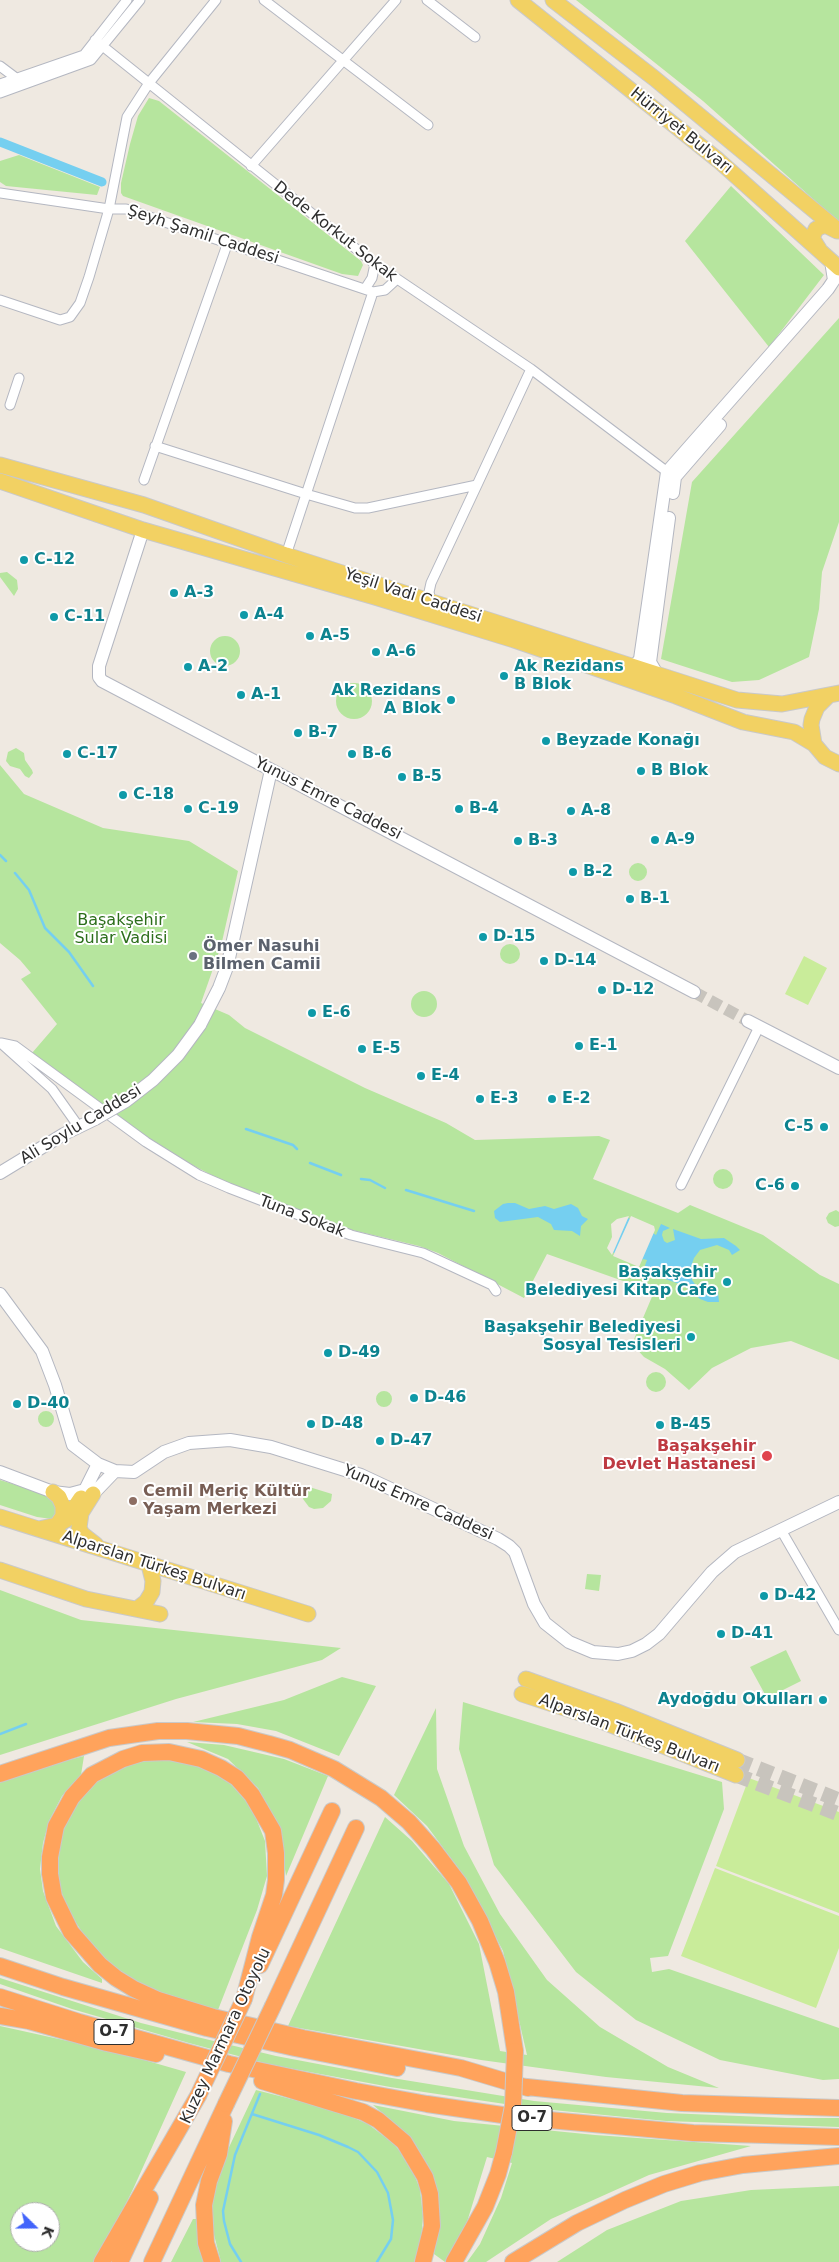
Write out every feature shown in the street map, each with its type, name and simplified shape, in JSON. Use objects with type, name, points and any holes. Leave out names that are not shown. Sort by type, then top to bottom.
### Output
[{"type":"highway","points":[[0,1774],[109,1738],[158,1731],[195,1731],[238,1736],[290,1750],[334,1769],[381,1798],[409,1822],[433,1848],[459,1883],[480,1920],[497,1962],[506,1992],[515,2051],[513,2106],[498,2174],[485,2207],[454,2262]]},
{"type":"highway","points":[[244,1999],[260,1937],[274,1895],[276,1880],[276,1853],[273,1831],[252,1794],[237,1778],[221,1768],[201,1759],[169,1752],[142,1753],[122,1759],[92,1775],[72,1797],[56,1826],[50,1856],[50,1874],[54,1897],[71,1932],[100,1965],[116,1978],[134,1990],[158,2000],[213,2017],[319,2041],[461,2068],[528,2088]]},
{"type":"highway","name":"Kuzey Marmara Otoyolu","points":[[120,2262],[332,1811]]},
{"type":"highway","name":"Kuzey Marmara Otoyolu","points":[[152,2262],[356,1828]]},
{"type":"highway","name":"O-7","points":[[0,1966],[110,2001],[244,2037],[338,2057],[528,2088],[682,2102],[839,2108]]},
{"type":"highway","name":"O-7","points":[[0,1997],[79,2022],[229,2064],[356,2091],[516,2116],[694,2133],[839,2137]]},
{"type":"highway","points":[[0,2016],[29,2021],[140,2050],[229,2064],[253,2078],[363,2112],[378,2120],[404,2142],[425,2176],[430,2194],[432,2226],[423,2262]]},
{"type":"highway","points":[[102,2262],[198,2096]]},
{"type":"highway","points":[[212,2262],[206,2243],[204,2205],[209,2182],[219,2154],[226,2104]]},
{"type":"highway","points":[[513,2262],[577,2222],[664,2184],[700,2173],[743,2165],[839,2156]]},
{"type":"main road","name":"Hürriyet Bulvarı","points":[[518,0],[718,160],[831,261]]},
{"type":"main road","name":"Hürriyet Bulvarı","points":[[553,0],[662,84],[839,232]]},
{"type":"main road","points":[[831,261],[813,242],[813,233],[821,226],[828,225],[839,232]]},
{"type":"main road","name":"Yeşil Vadi Caddesi","points":[[0,465],[148,507],[286,555],[657,674],[707,692],[749,703],[782,704],[834,694]]},
{"type":"main road","name":"Yeşil Vadi Caddesi","points":[[0,481],[143,530],[375,597],[514,640],[676,696],[743,722],[794,732],[814,744],[825,757],[839,764]]},
{"type":"main road","points":[[148,507],[158,514],[158,521],[155,528],[143,530],[134,523],[133,516],[137,509],[148,507]]},
{"type":"main road","name":"Yeşil Vadi Caddesi","points":[[814,744],[810,726],[812,719],[820,702],[834,694]]},
{"type":"main road","points":[[54,1492],[60,1497],[64,1510],[57,1525]]},
{"type":"main road","points":[[39,1529],[57,1525],[69,1516],[89,1492]]},
{"type":"main road","points":[[89,1492],[81,1513],[79,1528],[82,1534],[101,1550]]},
{"type":"main road","name":"Alparslan Türkeş Bulvarı","points":[[0,1517],[308,1614]]},
{"type":"main road","points":[[137,1609],[146,1602],[152,1592],[153,1581],[149,1565]]},
{"type":"main road","points":[[0,1570],[86,1599],[160,1614]]},
{"type":"main road","name":"Alparslan Türkeş Bulvarı","points":[[522,1694],[736,1767],[599,1705],[526,1679]]},
{"type":"street","points":[[0,84],[20,81],[91,60],[99,43],[127,0]]},
{"type":"street","points":[[99,43],[140,0]]},
{"type":"street","points":[[0,300],[60,320],[70,317],[80,302],[109,209],[127,117],[148,83],[216,0]]},
{"type":"street","points":[[264,0],[428,125]]},
{"type":"street","points":[[251,166],[396,0]]},
{"type":"street","points":[[427,0],[475,37]]},
{"type":"street","name":"Dede Korkut Sokak","points":[[99,43],[375,264],[531,368],[671,474]]},
{"type":"street","points":[[0,66],[20,81]]},
{"type":"street","points":[[0,93],[20,81]]},
{"type":"street","name":"Şeyh Şamil Caddesi","points":[[0,193],[109,209],[126,209],[369,291]]},
{"type":"street","points":[[144,480],[228,242]]},
{"type":"street","points":[[631,666],[640,659],[671,474],[828,289],[834,280],[831,261]]},
{"type":"street","points":[[286,555],[369,291],[375,264]]},
{"type":"street","points":[[369,291],[385,290],[397,280]]},
{"type":"street","points":[[657,674],[650,662],[671,474],[839,288]]},
{"type":"street","points":[[431,601],[429,592],[431,583],[531,368]]},
{"type":"street","points":[[10,405],[19,378]]},
{"type":"street","points":[[156,446],[355,508],[368,508],[477,485]]},
{"type":"street","name":"Yunus Emre Caddesi","points":[[143,530],[99,666],[99,677],[102,681],[694,992]]},
{"type":"street","points":[[409,594],[423,590],[431,583]]},
{"type":"street","name":"Ali Soylu Caddesi","points":[[0,1173],[126,1101],[153,1080],[178,1055],[200,1025],[220,988],[227,967],[271,770]]},
{"type":"street","points":[[681,1185],[754,1024],[839,1068]]},
{"type":"street","points":[[0,1043],[52,1089],[78,1127]]},
{"type":"street","name":"Tuna Sokak","points":[[0,1043],[15,1046],[117,1121],[199,1175],[350,1235],[423,1252],[492,1285],[496,1291]]},
{"type":"street","name":"Yunus Emre Caddesi","points":[[0,1294],[42,1351],[56,1385],[74,1445],[98,1464],[115,1471],[134,1472],[142,1469],[164,1452],[189,1442],[230,1440],[270,1447],[361,1475],[498,1538],[509,1546],[515,1552],[534,1604],[545,1623],[582,1649],[605,1654],[632,1651],[646,1644],[659,1634],[724,1561],[735,1552],[839,1502]]},
{"type":"street","points":[[89,1492],[98,1464]]},
{"type":"street","points":[[0,1472],[54,1492],[70,1494],[89,1492],[115,1471]]},
{"type":"street","points":[[781,1530],[839,1630]]},
{"type":"green space","points":[[576,0],[839,0],[839,222],[703,101]]},
{"type":"green space","points":[[149,98],[159,101],[361,261],[363,265],[358,276],[342,274],[123,196],[121,193],[121,183],[130,144],[138,116]]},
{"type":"green space","points":[[19,155],[100,187],[97,195],[6,186],[0,182],[0,161]]},
{"type":"green space","points":[[731,186],[824,275],[769,347],[685,241]]},
{"type":"green space","points":[[839,318],[839,522],[822,572],[819,609],[809,657],[759,680],[732,682],[661,659],[692,482]]},
{"type":"green space","points":[[7,572],[17,580],[18,589],[14,596],[0,577],[0,573]]},
{"type":"green space","points":[[225,636],[236,640],[240,651],[236,662],[225,666],[214,662],[210,651],[214,640]]},
{"type":"green space","points":[[354,683],[361,684],[367,688],[371,694],[371,708],[367,714],[361,718],[354,719],[347,718],[341,714],[337,708],[336,701],[337,694],[341,688],[347,684]]},
{"type":"green space","points":[[16,748],[24,753],[25,760],[32,770],[33,773],[29,778],[20,769],[10,766],[6,761],[8,752]]},
{"type":"green space","name":"Başakşehir Sular Vadisi","points":[[0,765],[24,794],[103,828],[189,841],[238,871],[221,946],[201,1003],[229,1015],[245,1028],[365,1088],[446,1123],[475,1140],[599,1136],[610,1140],[593,1179],[678,1213],[690,1205],[763,1235],[820,1275],[839,1284],[839,1360],[791,1341],[751,1348],[712,1368],[689,1390],[665,1369],[644,1357],[632,1344],[654,1292],[547,1254],[524,1298],[438,1253],[419,1246],[352,1230],[225,1182],[173,1155],[102,1107],[32,1053],[57,1024],[21,979],[31,973],[20,960],[0,943]]},
{"type":"green space","points":[[638,863],[644,866],[647,872],[644,878],[638,881],[632,878],[629,872],[632,866]]},
{"type":"green space","points":[[510,944],[517,947],[520,954],[517,961],[510,964],[503,961],[500,954],[503,947]]},
{"type":"green space","points":[[804,956],[827,968],[808,1005],[785,994]]},
{"type":"green space","points":[[424,991],[433,995],[437,1004],[433,1013],[424,1017],[415,1013],[411,1004],[415,995]]},
{"type":"green space","points":[[723,1169],[730,1172],[733,1179],[730,1186],[723,1189],[716,1186],[713,1179],[716,1172]]},
{"type":"green space","points":[[836,1210],[839,1212],[839,1226],[835,1227],[828,1223],[826,1218],[829,1213]]},
{"type":"green space","points":[[656,1372],[663,1375],[666,1382],[663,1389],[656,1392],[649,1389],[646,1382],[649,1375]]},
{"type":"green space","points":[[381,1391],[387,1391],[392,1396],[390,1405],[381,1407],[376,1402],[376,1396]]},
{"type":"green space","points":[[46,1411],[52,1413],[54,1419],[52,1425],[46,1427],[40,1425],[38,1419],[40,1413]]},
{"type":"green space","points":[[0,1480],[42,1493],[54,1501],[58,1512],[52,1519],[37,1517],[0,1505]]},
{"type":"green space","points":[[306,1486],[332,1494],[331,1501],[323,1508],[314,1509],[309,1507],[303,1499]]},
{"type":"green space","points":[[587,1574],[601,1575],[599,1591],[585,1589]]},
{"type":"green space","points":[[0,1590],[81,1620],[341,1648],[322,1660],[176,1699],[0,1755]]},
{"type":"green space","points":[[786,1650],[801,1681],[767,1698],[750,1667]]},
{"type":"green space","points":[[342,1677],[376,1686],[339,1756],[276,1731],[237,1724],[193,1722],[284,1700]]},
{"type":"green space","points":[[463,1702],[722,1782],[724,1809],[668,1956],[650,1958],[652,1972],[669,1969],[839,2028],[839,2079],[823,2080],[720,2060],[636,2020],[576,1972],[494,1865],[459,1749]]},
{"type":"green space","points":[[436,1708],[437,1769],[464,1846],[500,1914],[547,1980],[600,2027],[668,2067],[719,2088],[606,2077],[481,2060],[288,2026],[385,1817],[412,1841],[449,1884],[479,1944],[500,2051],[527,2055],[503,1951],[464,1876],[427,1826],[394,1795]]},
{"type":"green space","points":[[187,1742],[224,1745],[284,1759],[328,1776],[286,1876],[279,1828],[258,1788],[228,1759]]},
{"type":"green space","points":[[84,1756],[81,1775],[62,1796],[49,1821],[43,1843],[40,1869],[43,1891],[56,1926],[83,1962],[102,1979],[102,1983],[0,1948],[0,1780],[17,1773]]},
{"type":"green space","points":[[164,1758],[199,1765],[229,1782],[252,1808],[265,1841],[267,1876],[257,1910],[218,2010],[183,2001],[154,1990],[126,1976],[106,1961],[90,1944],[65,1906],[57,1872],[60,1838],[74,1805],[98,1780],[129,1763]]},
{"type":"green space","points":[[749,1778],[839,1812],[839,1913],[716,1866]]},
{"type":"green space","points":[[715,1868],[839,1916],[839,1948],[816,2008],[681,1956]]},
{"type":"green space","points":[[0,1978],[141,2023],[276,2056],[392,2078],[534,2101],[667,2113],[787,2118],[839,2118],[839,2127],[666,2121],[532,2108],[390,2087],[272,2065],[189,2043],[72,2009],[0,1984]]},
{"type":"green space","points":[[0,2026],[113,2051],[186,2072],[112,2232],[93,2262],[0,2262]]},
{"type":"green space","points":[[256,2090],[338,2111],[368,2124],[394,2144],[410,2164],[420,2189],[423,2216],[421,2241],[414,2262],[221,2262],[212,2227],[211,2194],[223,2160]]},
{"type":"green space","points":[[373,2105],[454,2121],[595,2135],[751,2146],[649,2175],[551,2219],[486,2262],[467,2262],[480,2244],[501,2198],[512,2163],[487,2157],[467,2222],[445,2262],[434,2254],[440,2216],[434,2179],[422,2155],[406,2133]]},
{"type":"green space","points":[[839,2186],[839,2262],[557,2262],[607,2230],[681,2201],[751,2190]]},
{"type":"green space","points":[[193,2219],[197,2219],[205,2262],[171,2262]]},
{"type":"water","points":[[515,1203],[529,1209],[545,1206],[554,1209],[571,1204],[578,1208],[582,1216],[588,1219],[581,1226],[580,1236],[572,1231],[554,1230],[551,1224],[538,1217],[500,1222],[495,1218],[494,1211],[503,1204]]},
{"type":"water","points":[[627,1218],[632,1219],[656,1235],[661,1224],[670,1228],[663,1231],[662,1235],[667,1243],[675,1240],[673,1229],[701,1239],[724,1238],[736,1246],[740,1250],[732,1255],[729,1250],[717,1245],[700,1250],[694,1258],[691,1267],[692,1280],[697,1287],[709,1293],[718,1292],[719,1302],[708,1302],[700,1299],[685,1286],[643,1271],[647,1260],[643,1259],[639,1264],[614,1253],[609,1248]]},
{"type":"pier","points":[[629,1216],[612,1255],[607,1248],[612,1237],[611,1224],[617,1219]]},
{"type":"pier","points":[[631,1216],[654,1226],[655,1230],[639,1267],[613,1256]]},
{"type":"waterway","points":[[0,142],[102,182]]},
{"type":"waterway","points":[[0,855],[6,861]]},
{"type":"waterway","points":[[15,873],[29,890],[45,928],[69,952],[93,986]]},
{"type":"waterway","points":[[246,1129],[293,1145],[297,1149]]},
{"type":"waterway","points":[[310,1163],[341,1175]]},
{"type":"waterway","points":[[361,1179],[370,1180],[385,1188]]},
{"type":"waterway","points":[[406,1190],[474,1211]]},
{"type":"waterway","points":[[0,1734],[26,1724]]},
{"type":"waterway","points":[[241,2262],[230,2244],[223,2211],[235,2155],[260,2094]]},
{"type":"waterway","points":[[252,2114],[319,2135],[348,2147],[358,2152],[377,2172],[388,2193],[393,2220],[391,2239],[377,2262]]},
{"type":"tunnel","points":[[694,992],[748,1021]]},
{"type":"tunnel","points":[[737,1760],[839,1800]]},
{"type":"tunnel","points":[[736,1775],[839,1814]]},
{"type":"place","name":"C-12","points":[[24,560]]},
{"type":"place","name":"A-3","points":[[174,593]]},
{"type":"place","name":"A-4","points":[[244,615]]},
{"type":"place","name":"C-11","points":[[54,617]]},
{"type":"place","name":"A-5","points":[[310,636]]},
{"type":"place","name":"A-6","points":[[376,652]]},
{"type":"place","name":"A-2","points":[[188,667]]},
{"type":"place","name":"Ak Rezidans B Blok","points":[[504,676]]},
{"type":"place","name":"A-1","points":[[241,695]]},
{"type":"place","name":"Ak Rezidans A Blok","points":[[451,700]]},
{"type":"place","name":"B-7","points":[[298,733]]},
{"type":"place","name":"Beyzade Konağı","points":[[546,741]]},
{"type":"place","name":"C-17","points":[[67,754]]},
{"type":"place","name":"B-6","points":[[352,754]]},
{"type":"place","name":"B Blok","points":[[641,771]]},
{"type":"place","name":"B-5","points":[[402,777]]},
{"type":"place","name":"C-18","points":[[123,795]]},
{"type":"place","name":"C-19","points":[[188,809]]},
{"type":"place","name":"B-4","points":[[459,809]]},
{"type":"place","name":"A-8","points":[[571,811]]},
{"type":"place","name":"A-9","points":[[655,840]]},
{"type":"place","name":"B-3","points":[[518,841]]},
{"type":"place","name":"B-2","points":[[573,872]]},
{"type":"place","name":"B-1","points":[[630,899]]},
{"type":"place","name":"D-15","points":[[483,937]]},
{"type":"place","name":"Ömer Nasuhi Bilmen Camii","points":[[193,956]]},
{"type":"place","name":"D-14","points":[[544,961]]},
{"type":"place","name":"D-12","points":[[602,990]]},
{"type":"place","name":"E-6","points":[[312,1013]]},
{"type":"place","name":"E-1","points":[[579,1046]]},
{"type":"place","name":"E-5","points":[[362,1049]]},
{"type":"place","name":"E-4","points":[[421,1076]]},
{"type":"place","name":"E-3","points":[[480,1099]]},
{"type":"place","name":"E-2","points":[[552,1099]]},
{"type":"place","name":"C-5","points":[[824,1127]]},
{"type":"place","name":"C-6","points":[[795,1186]]},
{"type":"place","name":"Başakşehir Belediyesi Kitap Cafe","points":[[727,1282]]},
{"type":"place","name":"Başakşehir Belediyesi Sosyal Tesisleri","points":[[691,1337]]},
{"type":"place","name":"D-49","points":[[328,1353]]},
{"type":"place","name":"D-46","points":[[414,1398]]},
{"type":"place","name":"D-40","points":[[17,1404]]},
{"type":"place","name":"D-48","points":[[311,1424]]},
{"type":"place","name":"B-45","points":[[660,1425]]},
{"type":"place","name":"D-47","points":[[380,1441]]},
{"type":"place","name":"Başakşehir Devlet Hastanesi","points":[[767,1456]]},
{"type":"place","name":"Cemil Meriç Kültür Yaşam Merkezi","points":[[133,1501]]},
{"type":"place","name":"D-42","points":[[764,1596]]},
{"type":"place","name":"D-41","points":[[721,1634]]},
{"type":"place","name":"Aydoğdu Okulları","points":[[823,1700]]}]
